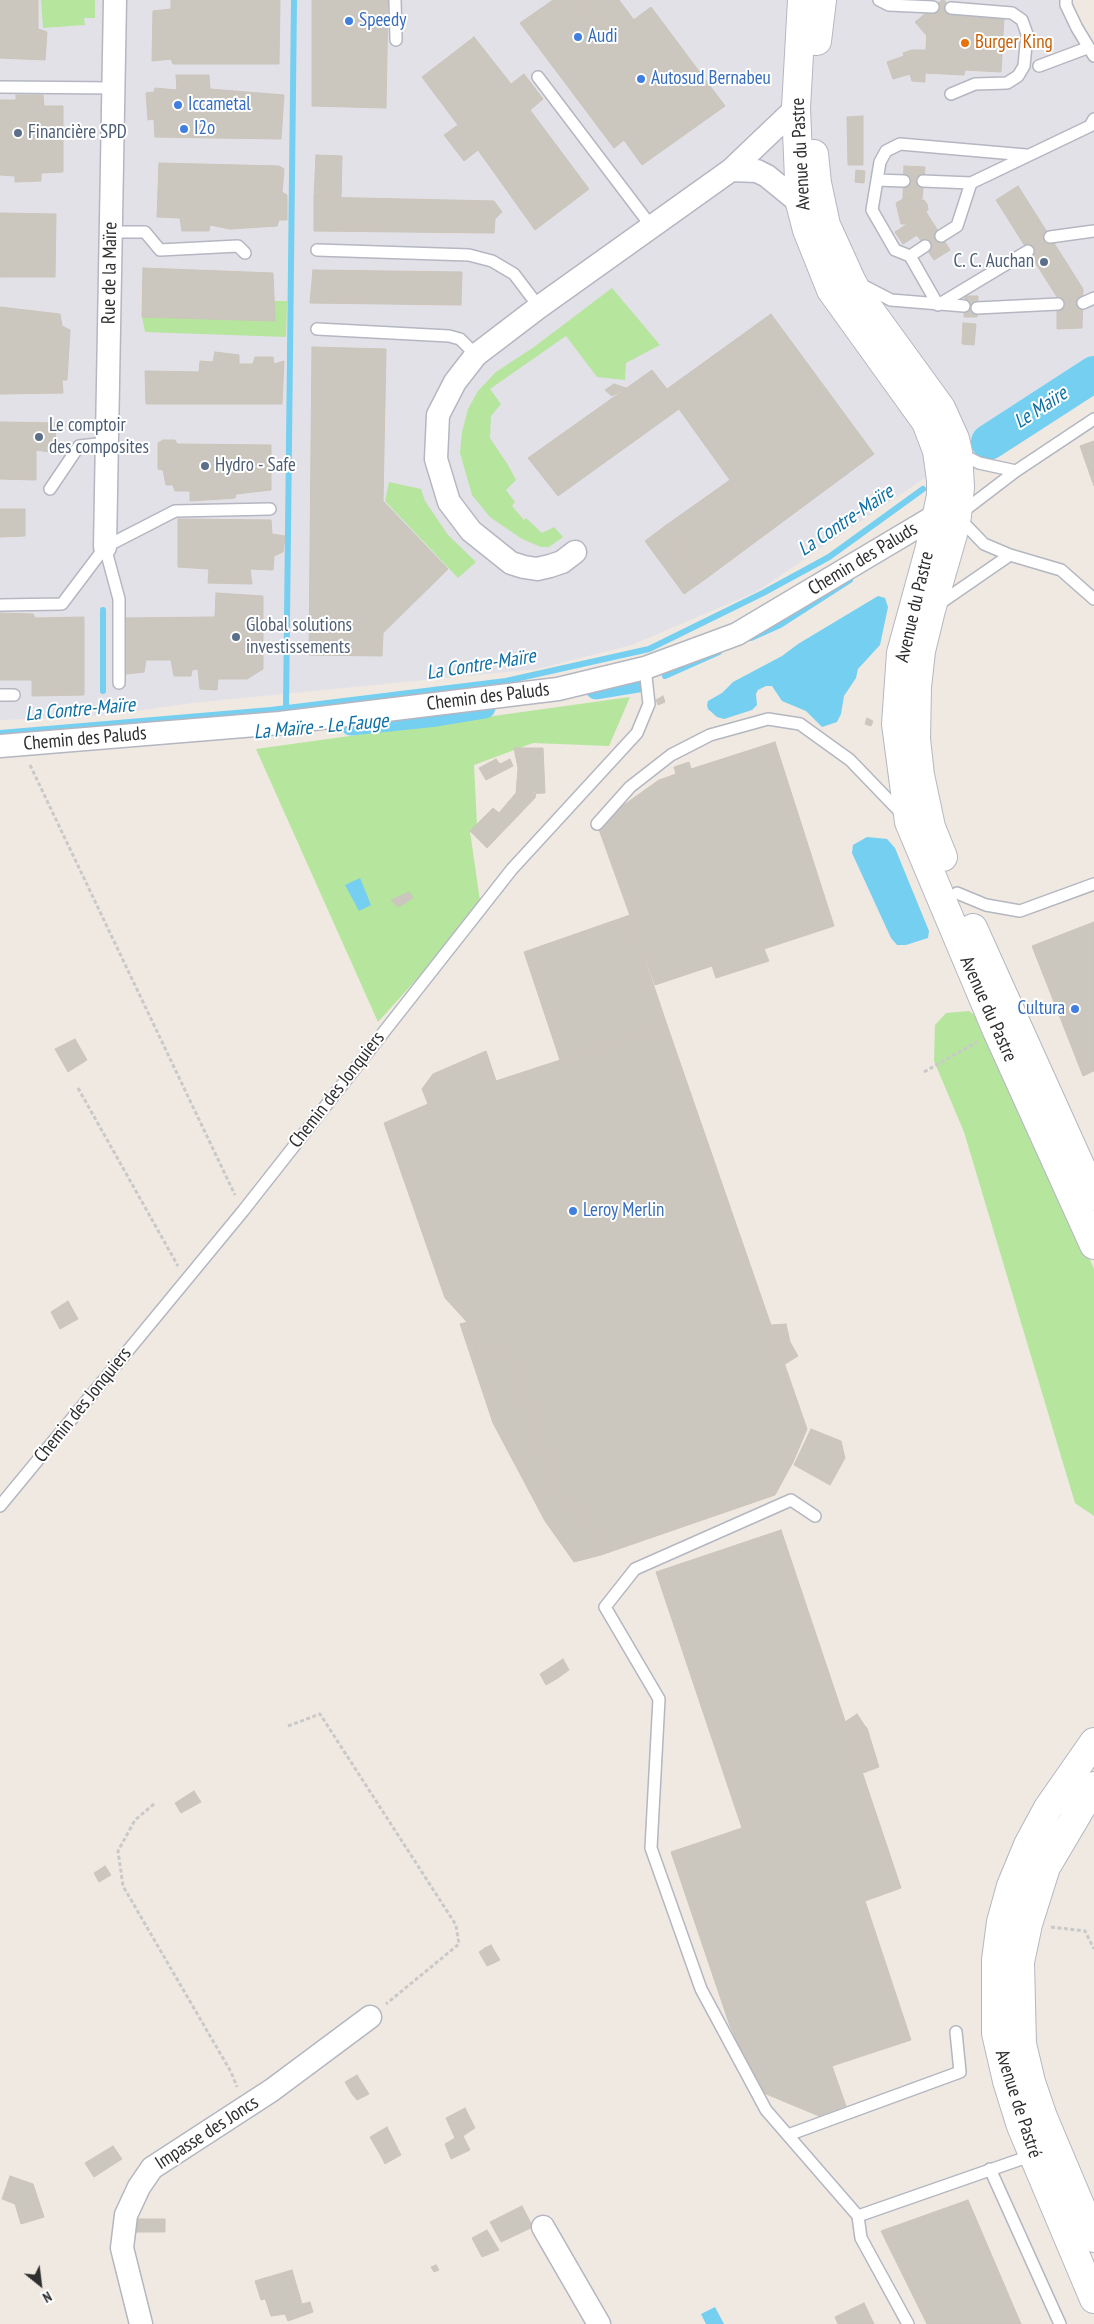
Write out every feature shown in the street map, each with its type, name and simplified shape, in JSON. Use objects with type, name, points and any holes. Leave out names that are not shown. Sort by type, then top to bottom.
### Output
[{"type":"street","name":"Rue de la Maïre","points":[[105,547],[115,0]]},
{"type":"street","name":"Avenue du Pastre","points":[[822,0],[818,22],[814,146],[817,183],[826,225],[859,295],[940,408],[955,439],[958,452],[960,488],[947,516],[901,653],[896,724],[909,822],[997,1031],[1094,1245]]},
{"type":"street","name":"Avenue du Pastre","points":[[799,7],[796,108],[800,202],[815,253],[832,290],[926,422],[937,451],[947,516],[954,534],[931,610],[921,651],[917,687],[916,740],[920,775],[931,827],[957,893],[1091,1184]]},
{"type":"street","points":[[575,552],[562,562],[537,569],[511,563],[471,531],[449,502],[436,459],[438,416],[455,382],[476,355],[539,307],[731,170],[796,108]]},
{"type":"street","points":[[731,170],[756,171],[767,176],[800,202]]},
{"type":"street","name":"Chemin des Paluds","points":[[0,746],[290,722],[558,689],[645,668],[737,634],[947,516]]},
{"type":"street","name":"Avenue de Pastré","points":[[1094,1742],[1048,1808],[1028,1845],[1011,1886],[1001,1922],[996,1960],[996,2034],[1006,2081],[1033,2155],[1094,2299]]},
{"type":"street","name":"Avenue de Pastré","points":[[1094,1786],[1046,1867],[1028,1924],[1020,1962],[1022,2044],[1031,2082],[1043,2118],[1094,2238]]},
{"type":"street","name":"Impasse des Joncs","points":[[141,2324],[122,2248],[126,2215],[139,2187],[152,2168],[272,2090],[370,2017]]},
{"type":"street","points":[[542,2227],[599,2324]]},
{"type":"lane","points":[[395,0],[396,40]]},
{"type":"lane","points":[[880,0],[889,5],[933,7]]},
{"type":"lane","points":[[1039,66],[1091,52],[1066,5],[1066,0]]},
{"type":"lane","points":[[951,8],[1012,13],[1022,20],[1027,34],[1024,66],[1018,76],[1007,83],[975,84],[951,94]]},
{"type":"lane","points":[[538,77],[651,226]]},
{"type":"lane","points":[[2,87],[114,88]]},
{"type":"lane","points":[[923,181],[971,183],[1090,126],[1094,119]]},
{"type":"lane","points":[[938,304],[910,256],[895,250],[872,210],[880,162],[886,150],[900,144],[1026,155]]},
{"type":"lane","points":[[877,180],[904,180]]},
{"type":"lane","points":[[942,236],[957,226],[971,183]]},
{"type":"lane","points":[[1050,237],[1094,231]]},
{"type":"lane","points":[[111,232],[145,232],[160,250],[238,246],[245,253]]},
{"type":"lane","points":[[910,256],[925,246]]},
{"type":"lane","points":[[317,250],[469,255],[492,261],[514,274],[539,307]]},
{"type":"lane","points":[[938,304],[1028,251]]},
{"type":"lane","points":[[851,280],[891,300],[964,306]]},
{"type":"lane","points":[[1083,303],[1094,298]]},
{"type":"lane","points":[[977,308],[1058,304]]},
{"type":"lane","points":[[317,329],[449,336],[460,339],[476,355]]},
{"type":"lane","points":[[1094,419],[947,516],[984,544],[1010,555],[1062,570],[1094,599]]},
{"type":"lane","points":[[50,489],[79,446],[107,443]]},
{"type":"lane","points":[[958,452],[979,464],[1016,471]]},
{"type":"lane","points":[[0,605],[62,604],[105,547],[176,511],[270,509]]},
{"type":"lane","points":[[105,547],[118,599],[119,683]]},
{"type":"lane","points":[[931,610],[1010,555]]},
{"type":"lane","name":"Chemin des Jonquiers","points":[[0,1506],[243,1211],[512,869],[637,733],[650,704],[645,668]]},
{"type":"lane","points":[[0,695],[14,695]]},
{"type":"lane","points":[[597,824],[630,786],[671,755],[710,735],[768,719],[800,724],[850,760],[909,822]]},
{"type":"lane","points":[[957,893],[986,905],[1020,911],[1094,884]]},
{"type":"lane","points":[[815,1516],[791,1500],[635,1569],[605,1607],[659,1699],[650,1848],[701,1989],[766,2110],[858,2216],[861,2238],[908,2324]]},
{"type":"lane","points":[[788,2135],[960,2072],[956,2032]]},
{"type":"lane","points":[[858,2216],[1033,2155]]},
{"type":"lane","points":[[990,2170],[1060,2324]]},
{"type":"path","points":[[30,763],[243,1211]]},
{"type":"path","points":[[924,1072],[997,1031]]},
{"type":"path","points":[[78,1088],[186,1280]]},
{"type":"path","points":[[288,1726],[320,1714],[456,1925],[459,1944],[370,2017]]},
{"type":"path","points":[[154,1804],[135,1820],[118,1851],[123,1886],[231,2072],[240,2094],[239,2112]]},
{"type":"path","points":[[1028,1924],[1085,1931],[1094,1949]]},
{"type":"shaded area","points":[[0,0],[1064,0],[1094,56],[1094,364],[756,592],[632,645],[537,669],[192,703],[100,716],[0,720]]},
{"type":"green space","points":[[41,0],[95,0],[95,18],[84,18],[85,25],[43,28]]},
{"type":"green space","points":[[612,288],[660,345],[626,363],[625,380],[597,377],[566,336],[490,389],[501,404],[491,416],[490,438],[516,480],[506,490],[515,502],[512,506],[524,520],[526,518],[542,533],[554,527],[563,537],[549,547],[541,547],[522,539],[490,517],[472,495],[460,453],[462,432],[468,409],[478,391],[496,372],[534,347]]},
{"type":"green space","points":[[274,301],[287,301],[286,337],[145,332],[142,317],[274,321]]},
{"type":"green space","points":[[389,482],[421,489],[425,501],[448,535],[476,562],[458,578],[385,501]]},
{"type":"green space","points":[[630,697],[609,746],[533,743],[474,765],[477,826],[470,831],[481,908],[378,1022],[256,749]]},
{"type":"green space","points":[[969,1011],[988,1025],[1094,1269],[1094,1516],[1075,1503],[964,1132],[934,1061],[935,1025],[946,1013]]},
{"type":"water","points":[[878,596],[885,598],[888,607],[880,645],[858,669],[856,678],[844,696],[841,714],[837,722],[822,727],[806,711],[782,701],[772,686],[766,686],[758,690],[756,694],[757,705],[752,710],[724,719],[717,717],[708,709],[708,701],[722,693],[733,682],[782,656],[798,644]]},
{"type":"water","points":[[867,837],[887,839],[895,848],[929,931],[928,938],[906,945],[897,945],[891,938],[852,853],[853,845]]},
{"type":"water","points":[[360,878],[371,905],[359,911],[345,885]]},
{"type":"water","points":[[715,2307],[724,2324],[706,2324],[701,2314]]},
{"type":"building","points":[[0,0],[38,0],[38,29],[47,32],[45,60],[0,58]]},
{"type":"building","points":[[171,0],[280,0],[279,64],[173,64],[171,59],[152,61],[153,11],[171,9]]},
{"type":"building","points":[[312,0],[388,0],[386,108],[312,106]]},
{"type":"building","points":[[553,0],[579,0],[608,39],[651,7],[725,106],[642,165],[624,140],[614,148],[520,23]]},
{"type":"building","points":[[579,0],[619,0],[634,20],[608,39]]},
{"type":"building","points":[[942,0],[957,15],[928,13],[927,36],[915,22]]},
{"type":"building","name":"Burger King","points":[[928,13],[1004,17],[1001,72],[965,70],[964,75],[925,73],[925,82],[912,81],[910,74],[893,79],[887,62],[904,56],[903,53],[912,50],[926,50]]},
{"type":"building","points":[[474,37],[511,84],[524,74],[543,99],[530,110],[589,189],[535,230],[478,150],[464,161],[444,135],[458,125],[422,77]]},
{"type":"building","points":[[176,75],[209,75],[210,89],[284,95],[281,139],[155,137],[154,119],[148,120],[146,93],[154,92],[155,88],[177,90]]},
{"type":"building","points":[[16,95],[43,95],[44,106],[63,106],[63,172],[41,173],[41,181],[15,182],[15,176],[0,175],[0,100],[16,100]]},
{"type":"building","points":[[863,116],[863,165],[848,165],[847,117]]},
{"type":"building","points":[[316,155],[342,156],[341,198],[314,197]]},
{"type":"building","points":[[159,163],[279,166],[284,169],[282,192],[287,195],[287,220],[279,220],[277,226],[230,229],[210,225],[209,231],[182,231],[180,218],[157,217]]},
{"type":"building","points":[[904,166],[925,167],[922,199],[903,199]]},
{"type":"building","points":[[856,170],[865,171],[864,183],[855,182]]},
{"type":"building","points":[[1018,186],[1083,289],[1082,328],[1057,329],[1057,297],[996,200]]},
{"type":"building","points":[[314,197],[494,201],[502,212],[495,219],[494,233],[314,231]]},
{"type":"building","points":[[903,199],[924,200],[928,210],[906,224],[901,224],[896,203]]},
{"type":"building","points":[[926,212],[950,250],[934,260],[917,235],[903,244],[895,232]]},
{"type":"building","points":[[0,213],[56,214],[55,277],[0,277]]},
{"type":"building","points":[[143,268],[273,273],[275,321],[142,317]]},
{"type":"building","points":[[313,270],[462,272],[461,305],[310,303]]},
{"type":"building","points":[[965,296],[978,296],[977,317],[964,317]]},
{"type":"building","points":[[0,307],[60,314],[62,326],[70,330],[67,380],[62,380],[63,393],[0,394]]},
{"type":"building","points":[[771,314],[874,454],[704,580],[665,526],[730,480],[679,409],[558,496],[528,458],[652,370],[667,389]]},
{"type":"building","points":[[963,323],[976,324],[974,345],[962,344]]},
{"type":"building","points":[[312,347],[386,349],[383,501],[448,569],[383,633],[382,656],[309,655]]},
{"type":"building","points":[[215,352],[239,355],[239,364],[253,364],[255,357],[273,357],[274,364],[284,361],[282,404],[146,404],[145,371],[199,372],[200,361],[213,362]]},
{"type":"building","points":[[614,384],[626,388],[612,396],[605,390]]},
{"type":"building","points":[[0,422],[55,423],[56,453],[36,450],[36,480],[0,479]]},
{"type":"building","points":[[163,440],[175,440],[177,444],[271,445],[271,490],[236,494],[235,498],[190,501],[190,491],[175,491],[173,485],[166,485],[163,470],[158,469],[158,443]]},
{"type":"building","points":[[1094,441],[1094,486],[1080,446]]},
{"type":"building","points":[[0,509],[25,509],[25,536],[0,537]]},
{"type":"building","points":[[178,519],[271,520],[272,534],[285,536],[283,552],[274,556],[273,570],[250,569],[252,584],[208,583],[209,569],[178,567]]},
{"type":"building","points":[[665,526],[704,580],[684,594],[645,541]]},
{"type":"building","points":[[216,593],[263,596],[263,669],[247,679],[218,679],[217,690],[200,689],[198,669],[192,670],[191,676],[174,676],[171,660],[146,660],[144,672],[126,674],[121,618],[215,617]]},
{"type":"building","points":[[0,613],[33,614],[35,618],[84,617],[84,695],[32,696],[32,680],[0,680]]},
{"type":"building","points":[[663,696],[665,702],[658,705],[656,700]]},
{"type":"building","points":[[867,718],[873,721],[871,726],[865,724]]},
{"type":"building","points":[[775,742],[834,926],[764,949],[769,961],[716,978],[712,966],[655,985],[597,824],[659,780],[676,774],[674,767],[689,762],[691,769]]},
{"type":"building","points":[[514,748],[543,748],[545,793],[516,794],[518,768]]},
{"type":"building","points":[[496,759],[500,764],[510,759],[513,766],[486,780],[479,768]]},
{"type":"building","points":[[536,792],[535,798],[487,848],[470,831],[493,808],[499,813],[515,794]]},
{"type":"building","points":[[409,892],[413,898],[402,905],[398,897]]},
{"type":"building","points":[[398,897],[402,905],[398,907],[391,900]]},
{"type":"building","points":[[630,915],[667,1025],[560,1060],[524,952]]},
{"type":"building","name":"Cultura","points":[[1094,922],[1094,1071],[1083,1076],[1032,946]]},
{"type":"building","name":"Leroy Merlin","points":[[667,1025],[807,1429],[793,1462],[775,1495],[601,1555],[583,1505],[564,1512],[507,1344],[478,1354],[467,1322],[445,1298],[384,1123],[428,1104],[422,1089],[433,1074],[486,1051],[496,1081]]},
{"type":"building","points":[[75,1039],[87,1060],[68,1072],[55,1049]]},
{"type":"building","points":[[68,1301],[78,1319],[60,1329],[51,1312]]},
{"type":"building","points":[[467,1322],[478,1354],[507,1344],[564,1512],[583,1505],[601,1555],[574,1562],[545,1521],[493,1423],[460,1324]]},
{"type":"building","points":[[786,1324],[790,1342],[798,1356],[785,1364],[771,1325]]},
{"type":"building","points":[[811,1429],[841,1441],[845,1458],[830,1485],[794,1465]]},
{"type":"building","points":[[781,1530],[901,1888],[865,1901],[911,2040],[832,2066],[846,2106],[819,2116],[759,2091],[730,2026],[671,1852],[742,1828],[656,1572]]},
{"type":"building","points":[[563,1659],[569,1670],[558,1678],[551,1667]]},
{"type":"building","points":[[551,1667],[558,1678],[546,1685],[540,1674]]},
{"type":"building","points":[[857,1714],[865,1726],[854,1734],[845,1722]]},
{"type":"building","points":[[845,1722],[854,1734],[865,1726],[867,1728],[879,1767],[863,1773]]},
{"type":"building","points":[[194,1791],[201,1802],[181,1813],[175,1803]]},
{"type":"building","points":[[105,1866],[111,1875],[99,1882],[94,1873]]},
{"type":"building","points":[[491,1945],[500,1960],[494,1963],[485,1948]]},
{"type":"building","points":[[485,1948],[494,1963],[487,1966],[479,1952]]},
{"type":"building","points":[[357,2075],[369,2094],[357,2100],[352,2094],[358,2091],[353,2084],[348,2087],[345,2082]]},
{"type":"building","points":[[353,2084],[358,2091],[352,2094],[348,2087]]},
{"type":"building","points":[[465,2108],[475,2128],[463,2136],[470,2150],[451,2159],[445,2144],[455,2138],[446,2118]]},
{"type":"building","points":[[387,2127],[397,2147],[381,2156],[370,2137]]},
{"type":"building","points":[[113,2146],[122,2159],[94,2177],[85,2163]]},
{"type":"building","points":[[397,2147],[401,2155],[385,2164],[381,2156]]},
{"type":"building","points":[[10,2176],[33,2184],[44,2217],[21,2224],[15,2204],[2,2199]]},
{"type":"building","points":[[968,2200],[1021,2324],[927,2324],[881,2231]]},
{"type":"building","points":[[522,2206],[533,2227],[501,2242],[490,2222]]},
{"type":"building","points":[[138,2219],[138,2232],[128,2234],[128,2220]]},
{"type":"building","points":[[138,2219],[165,2219],[165,2232],[138,2232]]},
{"type":"building","points":[[487,2230],[499,2250],[482,2257],[472,2238]]},
{"type":"building","points":[[436,2265],[439,2270],[434,2272],[431,2267]]},
{"type":"building","points":[[292,2270],[302,2304],[310,2302],[313,2312],[288,2321],[285,2314],[271,2316],[265,2298],[271,2297],[265,2278]]},
{"type":"building","points":[[265,2278],[271,2297],[261,2300],[255,2281]]},
{"type":"building","points":[[864,2303],[874,2324],[838,2324],[835,2317]]},
{"type":"waterway","points":[[286,708],[294,0]]},
{"type":"waterway","name":"Le Maïre","points":[[989,442],[1094,374]]},
{"type":"waterway","name":"La Contre-Maïre","points":[[0,733],[271,710],[506,681],[649,649],[763,593],[829,557],[923,489]]},
{"type":"waterway","points":[[751,638],[780,625],[850,580]]},
{"type":"waterway","points":[[103,610],[103,691]]},
{"type":"waterway","points":[[665,676],[719,652]]},
{"type":"waterway","name":"La Maïre - Le Fauge","points":[[596,689],[639,682]]},
{"type":"waterway","name":"La Maïre - Le Fauge","points":[[351,725],[437,716],[485,708]]},
{"type":"place","name":"Speedy","points":[[349,21]]},
{"type":"place","name":"Audi","points":[[578,37]]},
{"type":"place","name":"Burger King","points":[[965,43]]},
{"type":"place","name":"Autosud Bernabeu","points":[[641,79]]},
{"type":"place","name":"Iccametal","points":[[178,105]]},
{"type":"place","name":"I2o","points":[[184,129]]},
{"type":"place","name":"Financière SPD","points":[[18,133]]},
{"type":"place","name":"C. C. Auchan","points":[[1044,262]]},
{"type":"place","name":"Le comptoir des composites","points":[[39,437]]},
{"type":"place","name":"Hydro - Safe","points":[[205,466]]},
{"type":"place","name":"Global solutions investissements","points":[[236,637]]},
{"type":"place","name":"Cultura","points":[[1075,1009]]},
{"type":"place","name":"Leroy Merlin","points":[[573,1211]]}]
